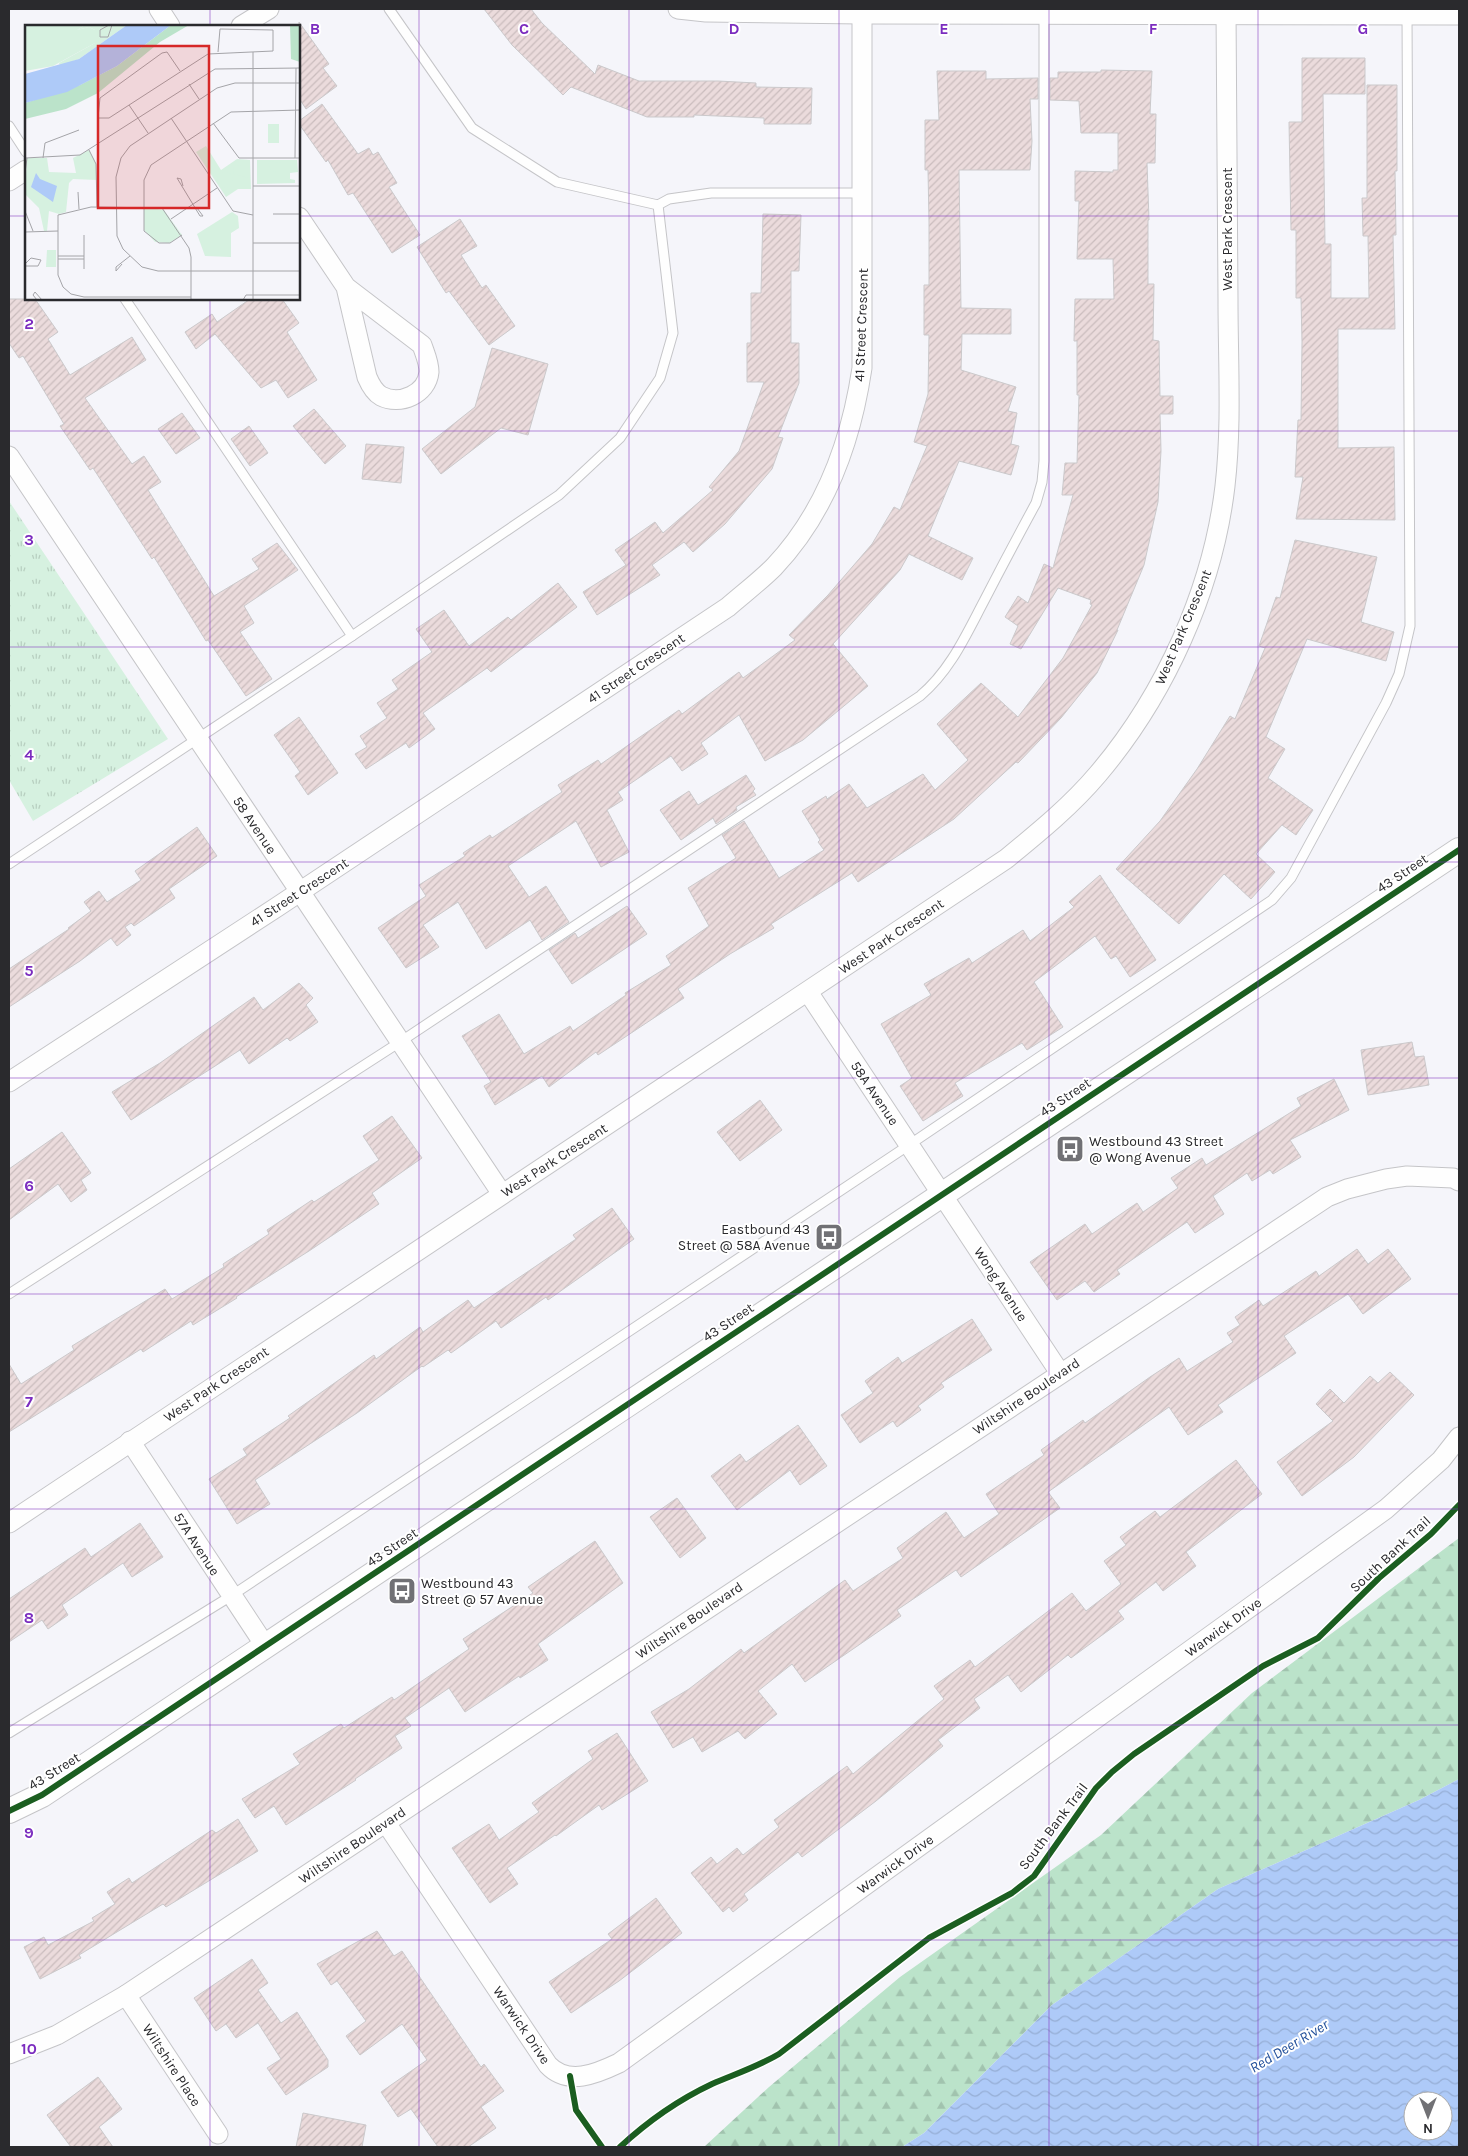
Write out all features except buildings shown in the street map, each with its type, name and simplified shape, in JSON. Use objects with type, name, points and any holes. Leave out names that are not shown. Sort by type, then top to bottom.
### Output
[{"type":"street","points":[[159,9],[169,25]]},
{"type":"street","points":[[244,25],[269,9]]},
{"type":"street","points":[[678,9],[706,12],[1226,11],[1407,12],[1459,15]]},
{"type":"street","name":"41 Street Crescent","points":[[9,1082],[300,892],[728,607],[773,567],[798,539],[836,471],[857,403],[862,368],[862,11]]},
{"type":"street","name":"West Park Crescent","points":[[9,1523],[1006,859],[1045,827],[1098,774],[1143,714],[1177,649],[1213,553],[1225,484],[1228,407],[1226,11]]},
{"type":"street","points":[[9,182],[25,171]]},
{"type":"street","points":[[300,218],[346,287],[422,345],[428,359],[429,373],[425,384],[417,394],[404,399],[392,399],[380,396],[372,387],[367,377],[346,287]]},
{"type":"street","name":"58 Avenue","points":[[9,456],[502,1194]]},
{"type":"street","name":"43 Street","points":[[9,1811],[42,1795],[266,1647],[1459,850]]},
{"type":"street","name":"58A Avenue","points":[[808,992],[942,1195]]},
{"type":"street","name":"Wiltshire Boulevard","points":[[9,2054],[57,2035],[126,1996],[1327,1197],[1368,1183],[1407,1176],[1453,1178],[1459,1181]]},
{"type":"street","name":"Wong Avenue","points":[[942,1195],[1060,1373]]},
{"type":"street","name":"Warwick Drive","points":[[386,1823],[548,2065],[556,2073],[570,2076],[586,2076],[603,2071],[619,2063],[1386,1509],[1441,1460],[1459,1438]]},
{"type":"street","name":"57A Avenue","points":[[130,1441],[266,1647]]},
{"type":"street","name":"Wiltshire Place","points":[[126,1996],[218,2134]]},
{"type":"lane","points":[[389,9],[472,128],[557,182],[658,205],[669,199],[710,192],[862,192]]},
{"type":"lane","points":[[9,1294],[400,1042],[920,696],[935,683],[954,658],[1036,503],[1042,475],[1044,461],[1043,11]]},
{"type":"lane","points":[[9,1733],[231,1596],[909,1145],[1272,900],[1291,878],[1386,703],[1399,674],[1410,626],[1407,12]]},
{"type":"lane","points":[[9,126],[25,150]]},
{"type":"lane","points":[[9,864],[352,636],[559,495],[620,438],[660,378],[673,333],[658,205]]},
{"type":"lane","points":[[126,300],[352,636]]},
{"type":"green space","points":[[9,501],[168,739],[33,821],[9,780]]},
{"type":"green space","points":[[1459,1538],[1459,1779],[1419,1800],[1218,1889],[1052,2005],[924,2133],[902,2147],[704,2147],[769,2087],[900,1977],[1101,1835],[1252,1693]]},
{"type":"water","name":"Red Deer River","points":[[1459,1779],[1459,2147],[902,2147],[924,2133],[1052,2005],[1218,1889],[1419,1800]]},
{"type":"cycle path","points":[[9,1811],[42,1795],[1459,850]]},
{"type":"cycle path","name":"South Bank Trail","points":[[620,2147],[652,2120],[675,2104],[712,2084],[754,2067],[779,2054],[929,1938],[1012,1893],[1034,1876],[1096,1788],[1112,1772],[1134,1754],[1263,1666],[1318,1638],[1379,1578],[1431,1534],[1459,1505]]},
{"type":"cycle path","points":[[570,2076],[576,2110],[602,2147]]},
{"type":"place","name":"Westbound 43 Street @ Wong Avenue","points":[[1070,1149]]},
{"type":"place","name":"Eastbound 43 Street @ 58A Avenue","points":[[829,1237]]},
{"type":"place","name":"Westbound 43 Street @ 57 Avenue","points":[[402,1591]]}]
